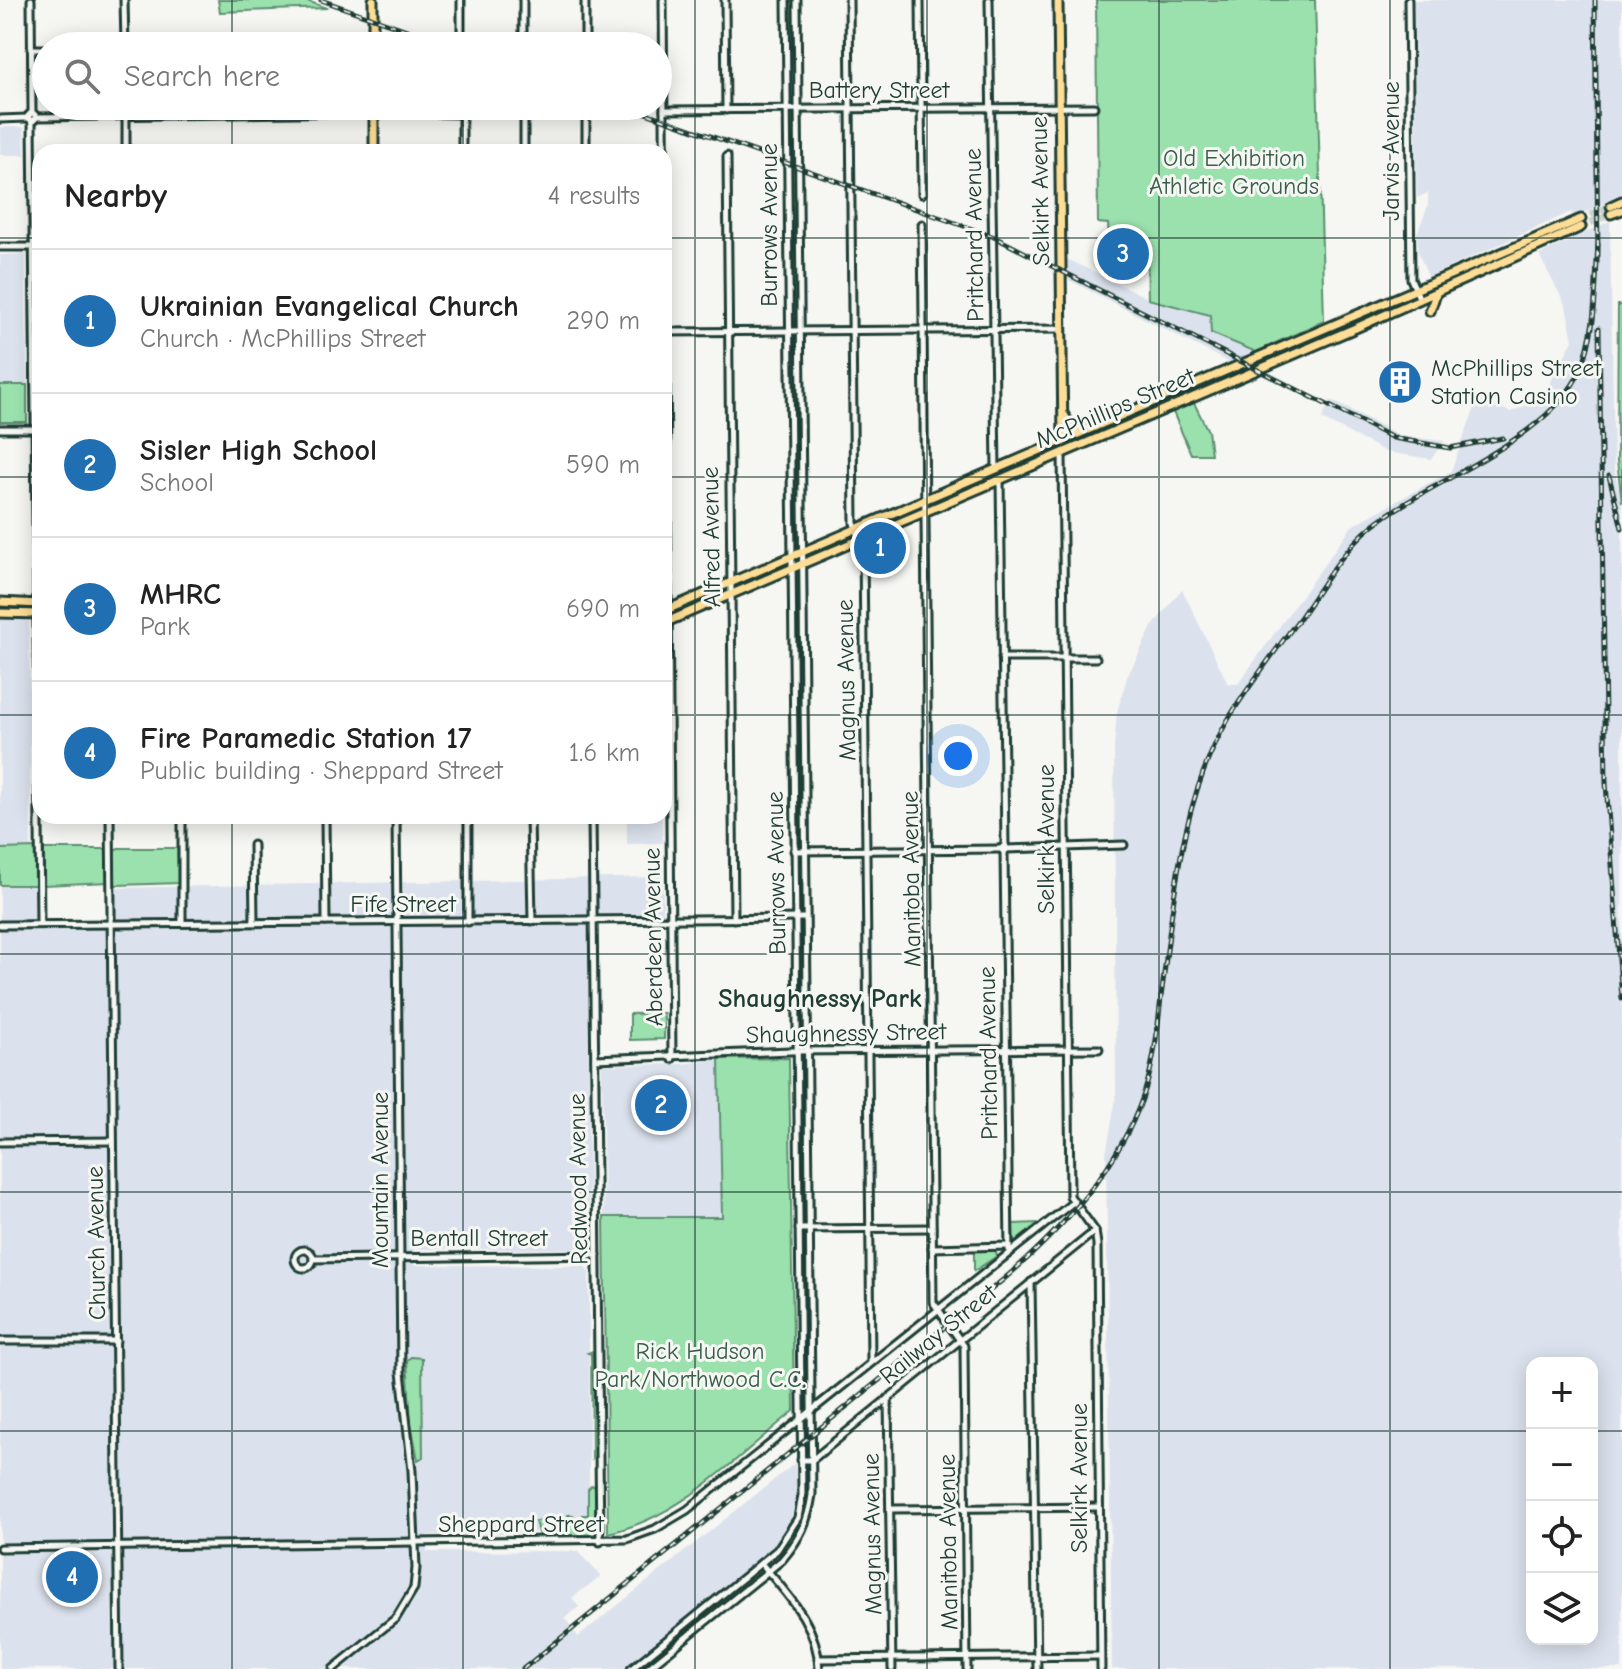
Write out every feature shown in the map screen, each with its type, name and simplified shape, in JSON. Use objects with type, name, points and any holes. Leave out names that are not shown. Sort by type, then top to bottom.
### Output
[{"type":"main road","points":[[373,0],[373,32]]},
{"type":"main road","name":"Selkirk Avenue","points":[[1058,0],[1062,453]]},
{"type":"main road","points":[[374,120],[374,144]]},
{"type":"main road","points":[[1622,201],[1611,210],[1622,210]]},
{"type":"main road","name":"McPhillips Street","points":[[672,607],[1354,316],[1581,223],[1420,300],[672,619]]},
{"type":"main road","points":[[1430,311],[1438,291]]},
{"type":"main road","points":[[1354,316],[1358,327]]},
{"type":"main road","points":[[1288,344],[1289,355]]},
{"type":"main road","points":[[1128,412],[1133,423]]},
{"type":"main road","points":[[1063,413],[1072,427],[1091,429]]},
{"type":"main road","points":[[0,602],[32,604]]},
{"type":"main road","points":[[0,613],[32,614]]},
{"type":"street","points":[[31,0],[32,181]]},
{"type":"street","points":[[124,0],[125,32]]},
{"type":"street","points":[[461,0],[461,32]]},
{"type":"street","points":[[523,0],[523,32]]},
{"type":"street","points":[[585,0],[585,32]]},
{"type":"street","name":"Aberdeen Avenue","points":[[663,0],[663,32]]},
{"type":"street","points":[[725,0],[726,110]]},
{"type":"street","name":"Burrows Avenue","points":[[631,1669],[761,1563],[789,1535],[798,1518],[801,1417],[786,0]]},
{"type":"street","name":"Burrows Avenue","points":[[647,1669],[768,1572],[798,1541],[808,1521],[812,1460],[797,0]]},
{"type":"street","name":"Magnus Avenue","points":[[849,0],[852,331],[856,529],[860,538],[866,850],[871,1362]]},
{"type":"street","points":[[920,0],[922,194]]},
{"type":"street","name":"Pritchard Avenue","points":[[989,0],[996,469]]},
{"type":"street","name":"Jarvis Avenue","points":[[1408,0],[1409,248],[1411,279],[1420,300]]},
{"type":"street","name":"Battery Street","points":[[672,110],[1094,107]]},
{"type":"street","points":[[0,119],[32,117]]},
{"type":"street","points":[[126,120],[126,144]]},
{"type":"street","points":[[462,120],[462,144]]},
{"type":"street","points":[[524,120],[524,144]]},
{"type":"street","points":[[586,120],[586,144]]},
{"type":"street","name":"Aberdeen Avenue","points":[[664,120],[664,144]]},
{"type":"street","name":"Alfred Avenue","points":[[727,156],[734,919]]},
{"type":"street","name":"Manitoba Avenue","points":[[922,224],[933,1302],[964,1346],[967,1669]]},
{"type":"street","points":[[0,247],[32,247]]},
{"type":"street","points":[[672,332],[1061,329]]},
{"type":"street","points":[[0,429],[32,429]]},
{"type":"street","name":"Selkirk Avenue","points":[[1062,453],[1072,1203]]},
{"type":"street","name":"Pritchard Avenue","points":[[1000,480],[1009,1250]]},
{"type":"street","points":[[1002,658],[1096,658]]},
{"type":"street","points":[[39,824],[40,924]]},
{"type":"street","name":"Church Avenue","points":[[110,824],[119,1669]]},
{"type":"street","points":[[182,824],[182,923]]},
{"type":"street","points":[[325,824],[326,922]]},
{"type":"street","name":"Mountain Avenue","points":[[333,1669],[404,1609],[414,1588],[415,1543],[401,1372],[396,824]]},
{"type":"street","points":[[468,824],[468,922]]},
{"type":"street","points":[[530,824],[532,921]]},
{"type":"street","name":"Redwood Avenue","points":[[592,824],[600,1542]]},
{"type":"street","name":"Aberdeen Avenue","points":[[669,824],[672,1059]]},
{"type":"street","points":[[253,845],[254,922]]},
{"type":"street","points":[[794,851],[1124,845]]},
{"type":"street","name":"Fife Street","points":[[0,925],[805,918]]},
{"type":"street","name":"Shaughnessy Street","points":[[595,1059],[672,1059],[796,1052],[1099,1049]]},
{"type":"street","points":[[0,1142],[113,1141]]},
{"type":"street","points":[[1072,1203],[1095,1231]]},
{"type":"street","name":"Sheppard Street","points":[[0,1548],[600,1542],[627,1539],[675,1518],[1072,1203]]},
{"type":"street","points":[[799,1229],[932,1228]]},
{"type":"street","name":"Selkirk Avenue","points":[[1095,1231],[1101,1669]]},
{"type":"street","name":"Railway Street","points":[[812,1460],[1095,1231]]},
{"type":"street","points":[[932,1248],[1009,1250]]},
{"type":"street","name":"Bentall Street","points":[[313,1259],[597,1255]]},
{"type":"street","points":[[1031,1282],[1037,1669]]},
{"type":"street","points":[[0,1341],[116,1341]]},
{"type":"street","name":"Magnus Avenue","points":[[888,1398],[892,1669]]},
{"type":"street","points":[[801,1460],[812,1460]]},
{"type":"street","points":[[891,1509],[1099,1507]]},
{"type":"street","points":[[761,1563],[807,1621],[819,1669]]},
{"type":"street","points":[[818,1659],[1100,1656]]},
{"type":"shaded area","points":[[1414,0],[1622,0],[1622,196],[1574,217],[1571,212],[1428,277],[1418,252],[1417,233],[1428,206],[1428,193],[1417,198]]},
{"type":"shaded area","points":[[0,127],[24,127],[25,155],[0,155]]},
{"type":"shaded area","points":[[1610,221],[1614,469],[1622,502],[1622,1669],[1112,1669],[1106,1154],[1116,1098],[1114,746],[1117,712],[1127,677],[1152,627],[1182,589],[1228,684],[1238,684],[1352,526],[1451,471],[1478,399],[1511,412],[1542,398],[1573,340],[1566,306],[1539,255]]},
{"type":"shaded area","points":[[26,254],[27,385],[0,385],[0,255]]},
{"type":"shaded area","points":[[1067,259],[1148,298],[1210,315],[1212,333],[1256,352],[1230,363],[1067,279]]},
{"type":"shaded area","points":[[1331,400],[1401,436],[1444,441],[1431,459],[1386,452],[1322,419]]},
{"type":"shaded area","points":[[0,619],[29,620],[31,848],[0,849]]},
{"type":"shaded area","points":[[627,824],[662,824],[663,843],[627,844]]},
{"type":"shaded area","points":[[663,877],[663,919],[591,919],[588,931],[589,1246],[585,1249],[414,1249],[414,1265],[585,1266],[589,1272],[589,1531],[427,1535],[427,1552],[577,1551],[601,1576],[572,1598],[579,1607],[565,1618],[578,1637],[795,1463],[797,1502],[786,1531],[768,1551],[623,1669],[0,1669],[0,885],[37,885],[39,928],[113,927],[113,888]]},
{"type":"shaded area","points":[[719,1059],[722,1217],[604,1217],[602,1065],[683,1064]]},
{"type":"green space","points":[[218,0],[304,0],[327,8],[220,12]]},
{"type":"green space","points":[[789,0],[795,0],[795,103],[792,106]]},
{"type":"green space","name":"Old Exhibition Athletic Grounds","points":[[1096,0],[1315,0],[1324,321],[1256,352],[1211,333],[1210,315],[1148,299],[1147,240],[1109,240],[1108,224],[1098,223]]},
{"type":"green space","points":[[794,112],[796,162],[790,160],[789,115]]},
{"type":"green space","points":[[795,181],[797,325],[794,328],[790,183]]},
{"type":"green space","points":[[1618,305],[1622,305],[1622,502],[1617,461]]},
{"type":"green space","points":[[794,334],[798,544],[795,547],[791,340]]},
{"type":"green space","points":[[0,385],[27,385],[27,422],[0,422]]},
{"type":"green space","points":[[1194,403],[1208,431],[1211,454],[1191,454],[1173,412]]},
{"type":"green space","points":[[798,572],[802,843],[800,845],[795,573]]},
{"type":"green space","points":[[35,848],[36,885],[0,885],[0,849]]},
{"type":"green space","points":[[118,848],[177,848],[179,883],[117,885],[113,882],[113,852]]},
{"type":"green space","points":[[44,849],[106,849],[108,882],[44,885]]},
{"type":"green space","points":[[664,1013],[664,1039],[630,1040],[630,1014]]},
{"type":"green space","name":"Rick Hudson Park/Northwood C.C.","points":[[789,1058],[794,1411],[684,1500],[635,1525],[608,1533],[604,1217],[722,1217],[719,1059]]},
{"type":"green space","points":[[1013,1224],[1037,1224],[1014,1243]]},
{"type":"green space","points":[[995,1249],[997,1256],[974,1271],[974,1250]]},
{"type":"green space","points":[[593,1351],[596,1455],[592,1459],[591,1354],[588,1353]]},
{"type":"green space","points":[[411,1357],[422,1358],[423,1457],[418,1460],[411,1423],[407,1360]]},
{"type":"green space","points":[[592,1485],[596,1488],[595,1531],[586,1536],[539,1536],[535,1521],[568,1520],[568,1515],[573,1515],[574,1520],[583,1519],[583,1515],[588,1515],[588,1489]]},
{"type":"tunnel","points":[[1581,219],[1611,206]]},
{"type":"tunnel","points":[[1581,227],[1611,214]]},
{"type":"railway","points":[[321,0],[413,32]]},
{"type":"railway","points":[[1595,0],[1598,256]]},
{"type":"railway","points":[[665,120],[992,236],[1393,438],[1450,448],[1503,438]]},
{"type":"railway","points":[[523,1669],[1004,1279],[1048,1238],[1089,1192],[1123,1140],[1147,1084],[1156,1041],[1175,890],[1189,818],[1212,750],[1229,718],[1334,568],[1362,535],[1397,509],[1517,438],[1544,417],[1566,394],[1581,369],[1590,339],[1598,244]]},
{"type":"railway","points":[[1599,328],[1606,783],[1622,999]]},
{"type":"railway","points":[[1609,476],[1622,528]]},
{"type":"place","name":"MHRC","points":[[1123,254]]},
{"type":"place","name":"McPhillips Street Station Casino","points":[[1400,382]]},
{"type":"place","name":"Ukrainian Evangelical Church","points":[[880,548]]},
{"type":"place","name":"Sisler High School","points":[[661,1105]]},
{"type":"place","name":"Fire Paramedic Station 17","points":[[72,1577]]},
{"type":"district","name":"Shaughnessy Park","points":[[820,999]]}]
